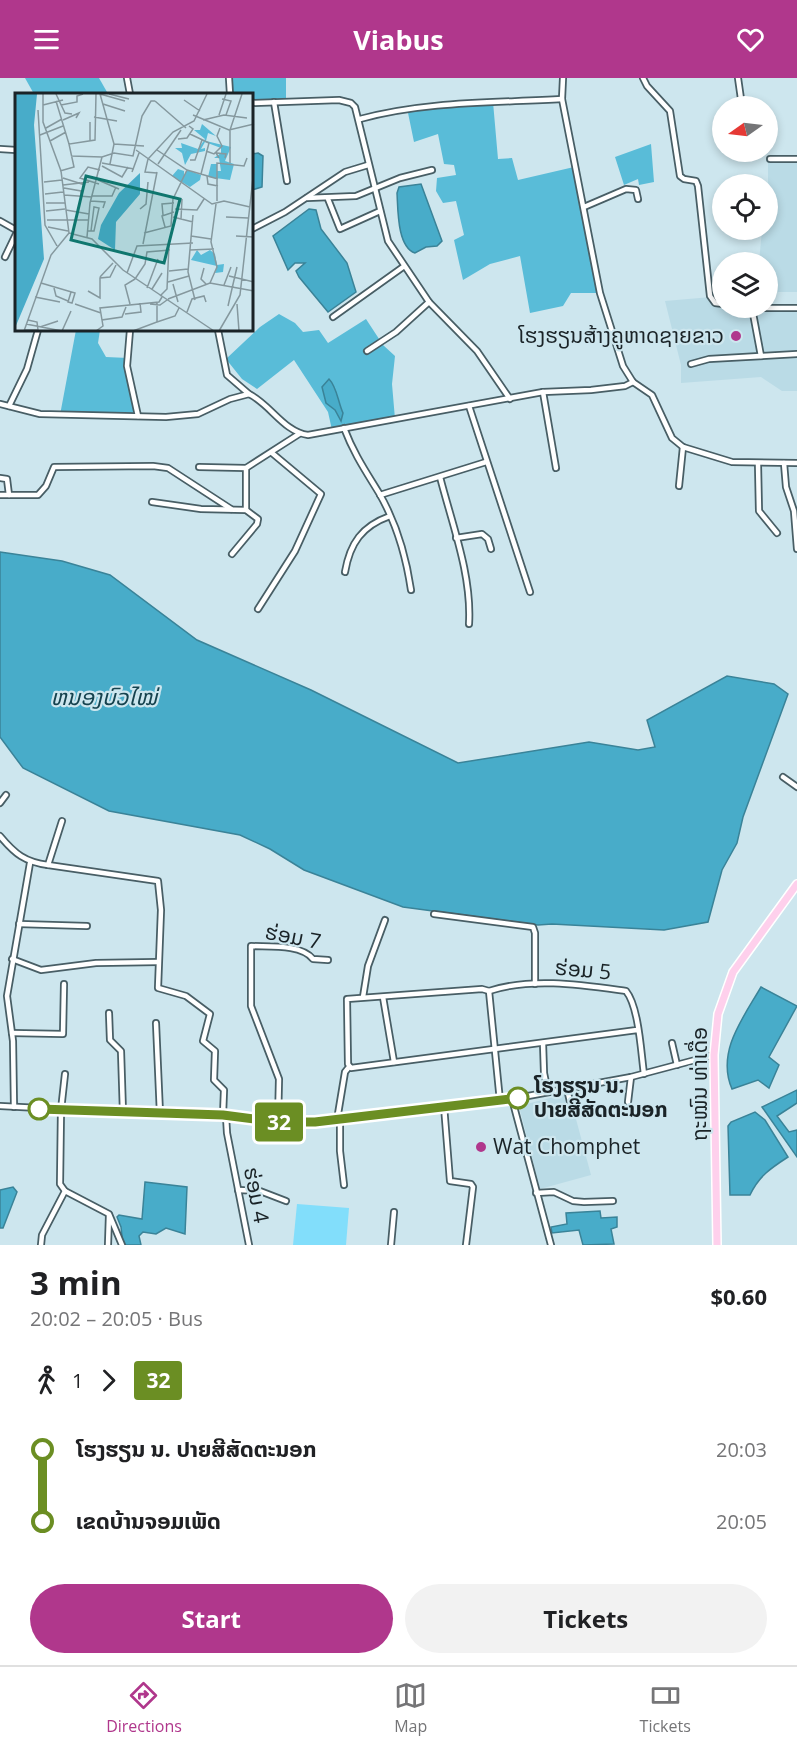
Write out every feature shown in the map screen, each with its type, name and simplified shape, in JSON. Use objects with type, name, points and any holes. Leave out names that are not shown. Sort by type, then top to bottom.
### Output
[{"type":"main road","name":"ຖະໝົນ ທ່າເດື່ອ","points":[[717,1245],[714,1055],[718,1014],[730,978],[797,884]]},
{"type":"main road","name":"ຖະໝົນ ທ່າເດື່ອ","points":[[717,1199],[721,1245]]},
{"type":"street","points":[[128,78],[130,93]]},
{"type":"street","points":[[563,78],[562,99],[584,207],[609,327],[623,366],[633,382],[652,394],[672,438],[683,447],[711,458],[758,464],[797,463]]},
{"type":"street","points":[[643,78],[647,86],[670,111],[681,178],[694,180],[698,186],[712,299]]},
{"type":"street","points":[[738,78],[741,96]]},
{"type":"street","points":[[360,119],[396,109],[562,99]]},
{"type":"street","points":[[254,103],[346,100],[355,107],[360,119],[368,165],[388,241],[403,267],[429,302],[477,351],[510,399]]},
{"type":"street","points":[[274,102],[287,181]]},
{"type":"street","points":[[0,149],[15,150]]},
{"type":"street","points":[[778,159],[797,159]]},
{"type":"street","points":[[254,228],[307,198],[345,172],[368,165]]},
{"type":"street","points":[[307,198],[328,199],[356,196],[400,178],[432,170]]},
{"type":"street","points":[[584,207],[626,189],[636,190],[638,199]]},
{"type":"street","points":[[328,199],[340,229],[380,211]]},
{"type":"street","points":[[0,221],[15,231]]},
{"type":"street","points":[[5,257],[15,234]]},
{"type":"street","points":[[333,318],[403,267]]},
{"type":"street","points":[[367,351],[396,332],[429,302]]},
{"type":"street","points":[[778,308],[797,308]]},
{"type":"street","points":[[753,318],[761,356]]},
{"type":"street","points":[[9,406],[27,369],[37,332]]},
{"type":"street","points":[[130,332],[127,366],[138,416]]},
{"type":"street","points":[[218,332],[227,375],[249,394],[263,401],[276,416],[299,434]]},
{"type":"street","points":[[691,363],[709,359],[797,354]]},
{"type":"street","points":[[200,467],[246,468],[299,434],[543,392],[591,390],[625,386],[633,382]]},
{"type":"street","points":[[543,392],[556,468]]},
{"type":"street","points":[[0,404],[40,414],[138,416],[198,414],[230,399],[249,394]]},
{"type":"street","points":[[469,406],[530,592]]},
{"type":"street","points":[[344,428],[359,464],[380,495],[390,516],[403,548],[411,590]]},
{"type":"street","points":[[679,486],[683,447]]},
{"type":"street","points":[[258,609],[295,551],[321,494],[272,453]]},
{"type":"street","points":[[380,495],[486,462]]},
{"type":"street","points":[[758,464],[759,511],[777,533]]},
{"type":"street","points":[[784,464],[786,487],[794,512],[797,549]]},
{"type":"street","points":[[0,495],[38,495],[46,486],[54,466],[153,466],[168,468],[231,509]]},
{"type":"street","points":[[246,468],[246,510]]},
{"type":"street","points":[[440,477],[469,597],[469,624]]},
{"type":"street","points":[[0,478],[6,479],[9,495]]},
{"type":"street","points":[[152,502],[201,509],[246,510],[256,517],[257,524],[232,554]]},
{"type":"street","points":[[345,572],[347,559],[361,532],[376,521],[390,516]]},
{"type":"street","points":[[456,538],[482,534],[488,539],[491,549]]},
{"type":"street","points":[[783,777],[797,787]]},
{"type":"street","points":[[0,803],[6,795]]},
{"type":"street","points":[[48,865],[62,821]]},
{"type":"street","points":[[0,836],[20,857],[30,862],[158,881],[161,910],[158,962],[96,963],[39,970],[12,959]]},
{"type":"street","points":[[14,1107],[12,1033],[7,996],[30,862]]},
{"type":"street","points":[[434,914],[533,927],[536,933],[535,984]]},
{"type":"street","points":[[344,1185],[338,1120],[345,1072],[349,1067],[347,999],[363,997],[369,966],[385,920]]},
{"type":"street","points":[[19,924],[87,926]]},
{"type":"street","name":"ຮ່ອມ 7","points":[[278,1122],[279,1079],[251,1006],[251,946],[299,950],[308,953],[313,959],[328,960]]},
{"type":"street","name":"ຮ່ອມ 4","points":[[158,962],[158,988],[186,996],[210,1014],[203,1041],[215,1051],[215,1081],[225,1090],[224,1116],[249,1245]]},
{"type":"street","points":[[12,1033],[63,1034],[64,984]]},
{"type":"street","name":"ຮ່ອມ 5","points":[[363,997],[483,989],[489,991],[535,984],[581,984],[626,991],[630,997],[644,1074]]},
{"type":"street","points":[[0,991],[7,996]]},
{"type":"street","points":[[489,991],[500,1101]]},
{"type":"street","points":[[383,997],[394,1062]]},
{"type":"street","points":[[109,1013],[110,1040],[121,1051],[123,1113]]},
{"type":"street","points":[[156,1023],[160,1114]]},
{"type":"street","points":[[349,1067],[637,1030]]},
{"type":"street","points":[[543,1043],[544,1073],[548,1092]]},
{"type":"street","points":[[672,1043],[677,1065]]},
{"type":"street","points":[[0,1106],[224,1116],[278,1122],[338,1120],[512,1099],[631,1077],[714,1055]]},
{"type":"street","points":[[65,1074],[61,1110],[60,1184],[65,1191],[109,1214],[123,1245]]},
{"type":"street","points":[[628,1102],[631,1077]]},
{"type":"street","points":[[567,1089],[571,1106],[576,1111],[589,1110]]},
{"type":"street","points":[[512,1099],[551,1245]]},
{"type":"street","points":[[444,1106],[450,1181],[472,1185],[466,1245]]},
{"type":"street","points":[[238,1190],[260,1191],[286,1201]]},
{"type":"street","points":[[41,1245],[42,1235],[65,1191]]},
{"type":"street","points":[[536,1193],[554,1192],[573,1201],[613,1201]]},
{"type":"street","points":[[391,1245],[394,1212]]},
{"type":"street","points":[[108,1245],[109,1214]]},
{"type":"shaded area","points":[[25,78],[99,78],[107,92],[70,93],[33,93]]},
{"type":"shaded area","points":[[229,78],[286,78],[286,102],[254,103],[254,93],[230,93]]},
{"type":"shaded area","points":[[493,102],[498,159],[512,158],[518,180],[574,167],[597,293],[571,293],[563,306],[530,313],[520,256],[490,264],[463,280],[454,240],[464,235],[456,201],[443,203],[436,191],[437,178],[456,175],[454,165],[444,164],[438,134],[414,142],[407,108]]},
{"type":"shaded area","points":[[651,144],[654,182],[639,185],[638,179],[624,185],[615,157]]},
{"type":"shaded area","points":[[797,161],[797,292],[778,292],[778,252],[760,252],[761,240],[778,240],[778,174],[768,174],[768,162]]},
{"type":"shaded area","name":"ໂຮງຮຽນສ້າງຄູຫາດຊາຍຂາວ","points":[[712,297],[712,318],[778,318],[778,307],[797,307],[797,391],[782,391],[761,377],[681,383],[681,365],[665,301]]},
{"type":"shaded area","points":[[279,314],[295,323],[303,332],[319,330],[328,343],[366,319],[383,345],[395,356],[392,384],[395,419],[332,430],[328,412],[294,360],[257,389],[242,379],[226,359],[260,327]]},
{"type":"shaded area","points":[[76,332],[100,332],[98,343],[106,357],[128,358],[138,416],[60,415]]},
{"type":"shaded area","points":[[569,1093],[591,1175],[540,1189],[519,1106]]},
{"type":"shaded area","points":[[297,1204],[349,1208],[346,1245],[293,1245]]},
{"type":"water","points":[[254,154],[263,156],[262,187],[254,189]]},
{"type":"water","points":[[421,184],[442,241],[437,246],[426,247],[415,253],[409,249],[402,236],[397,193],[399,187]]},
{"type":"water","points":[[309,209],[316,210],[321,229],[347,263],[356,292],[328,312],[296,271],[305,263],[295,263],[288,270],[273,236]]},
{"type":"water","points":[[329,379],[336,390],[343,413],[341,421],[335,410],[326,403],[322,387]]},
{"type":"water","name":"ຫນອງບົວໄໝ່","points":[[0,552],[62,561],[110,575],[197,640],[311,690],[458,763],[589,742],[638,750],[655,747],[647,720],[727,676],[774,684],[788,694],[743,817],[737,843],[722,870],[708,922],[664,930],[538,925],[403,907],[304,870],[270,849],[240,835],[109,811],[23,768],[0,737]]},
{"type":"water","points":[[761,987],[797,1006],[769,1057],[779,1065],[769,1088],[758,1080],[732,1089],[727,1062],[729,1049],[740,1023]]},
{"type":"water","points":[[797,1090],[797,1103],[777,1116],[789,1132],[797,1130],[797,1157],[762,1107]]},
{"type":"water","points":[[755,1112],[765,1120],[788,1157],[766,1173],[750,1195],[730,1195],[728,1126],[731,1122]]},
{"type":"water","points":[[145,1182],[187,1187],[185,1234],[166,1228],[156,1234],[143,1232],[139,1236],[141,1245],[123,1245],[121,1227],[117,1217],[119,1215],[142,1219]]},
{"type":"water","points":[[13,1187],[17,1192],[3,1228],[0,1228],[0,1190]]},
{"type":"water","points":[[600,1211],[601,1218],[617,1217],[617,1227],[611,1229],[614,1244],[583,1245],[579,1230],[552,1233],[551,1227],[567,1224],[566,1213]]},
{"type":"bus line","name":"32","points":[[39,1109],[223,1115],[278,1122],[315,1122],[518,1098]]},
{"type":"place","name":"ໂຮງຮຽນສ້າງຄູຫາດຊາຍຂາວ","points":[[736,336]]},
{"type":"place","name":"ໂຮງຮຽນ ນ. ປາຍສີສັດຕະນອກ","points":[[518,1098]]},
{"type":"place","name":"Wat Chomphet","points":[[481,1147]]}]
